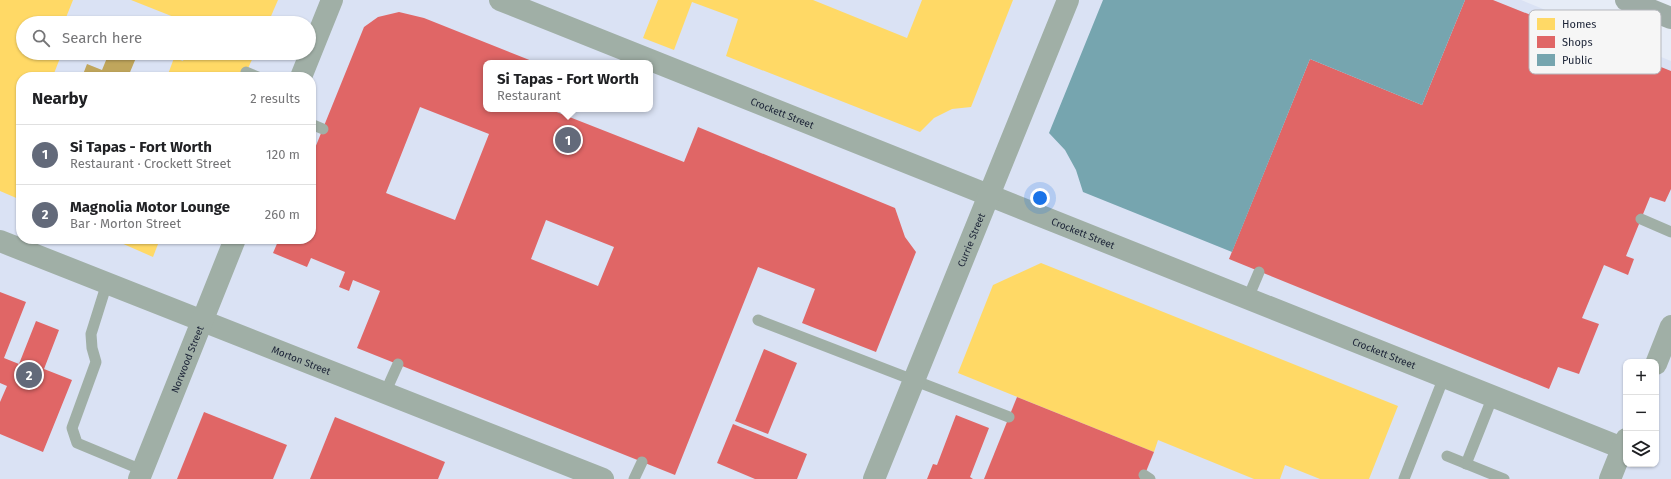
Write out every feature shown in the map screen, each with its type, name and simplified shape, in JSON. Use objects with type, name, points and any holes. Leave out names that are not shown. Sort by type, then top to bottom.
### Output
[{"type":"main road","points":[[1626,0],[1651,10]]},
{"type":"main road","points":[[1661,14],[1671,18]]},
{"type":"street","points":[[316,40],[332,0]]},
{"type":"street","name":"Crockett Street","points":[[500,0],[650,60]]},
{"type":"street","name":"Currie Street","points":[[874,479],[1068,0]]},
{"type":"street","points":[[303,72],[308,60]]},
{"type":"street","name":"Crockett Street","points":[[653,61],[1444,377],[1623,444]]},
{"type":"street","name":"Morton Street","points":[[0,241],[603,479]]},
{"type":"street","name":"Norwood Street","points":[[141,475],[233,244]]},
{"type":"street","points":[[1658,359],[1671,326]]},
{"type":"street","points":[[1610,479],[1623,446]]},
{"type":"lane","points":[[316,126],[323,129]]},
{"type":"lane","points":[[1641,219],[1671,232]]},
{"type":"lane","points":[[1248,298],[1259,272]]},
{"type":"lane","points":[[107,283],[91,334],[92,348],[96,362],[72,428],[77,443],[141,475]]},
{"type":"lane","points":[[758,320],[1009,417]]},
{"type":"lane","points":[[385,393],[398,364]]},
{"type":"lane","points":[[1404,479],[1444,377]]},
{"type":"lane","points":[[1466,464],[1493,396]]},
{"type":"lane","points":[[1447,456],[1504,479]]},
{"type":"lane","points":[[634,479],[642,462]]},
{"type":"shaded area","points":[[0,0],[1521,0],[1546,10],[1529,10],[1529,74],[1661,74],[1661,57],[1671,61],[1671,479],[0,479]]},
{"type":"shaded area","points":[[106,60],[135,60],[130,72],[84,72],[87,64],[102,70]]},
{"type":"building: Homes","points":[[0,0],[73,0],[67,16],[16,16],[16,60],[59,60],[55,72],[16,72],[16,198],[0,191]]},
{"type":"building: Homes","points":[[131,0],[278,0],[271,16],[171,16]]},
{"type":"building: Homes","points":[[658,0],[813,0],[907,38],[922,0],[1013,0],[971,107],[952,109],[934,118],[920,132],[726,56],[738,19],[692,2],[674,50],[643,38]]},
{"type":"building: Homes","points":[[173,60],[252,60],[246,72],[169,72]]},
{"type":"building: Homes","points":[[123,244],[158,244],[153,257]]},
{"type":"building: Homes","points":[[1041,263],[1398,406],[1369,479],[1320,479],[1285,465],[1280,479],[1254,479],[1158,440],[1154,452],[958,373],[993,285]]},
{"type":"building: Shops","points":[[1465,0],[1493,0],[1529,14],[1529,74],[1661,74],[1661,67],[1671,71],[1671,189],[1665,202],[1650,197],[1626,256],[1634,259],[1628,275],[1604,265],[1582,318],[1599,324],[1579,374],[1558,367],[1549,389],[1229,259],[1310,59],[1422,105]]},
{"type":"building: Shops","points":[[399,12],[424,18],[529,60],[483,60],[483,112],[557,112],[684,162],[698,127],[895,208],[905,237],[916,252],[876,352],[802,323],[815,289],[758,267],[675,475],[357,348],[380,291],[353,280],[349,291],[339,287],[345,272],[311,258],[307,267],[273,253],[277,244],[316,244],[316,146],[364,27],[378,17]],"holes":[[[420,107],[489,134],[455,220],[386,193]],[[546,220],[614,247],[598,286],[531,259]]]},
{"type":"building: Shops","points":[[0,292],[26,302],[4,358],[19,364],[36,321],[59,330],[44,369],[72,380],[43,452],[0,434],[0,402],[7,386],[0,383]]},
{"type":"building: Shops","points":[[764,349],[797,363],[768,434],[735,421]]},
{"type":"building: Shops","points":[[1017,397],[1154,452],[1143,479],[984,479]]},
{"type":"building: Shops","points":[[204,412],[287,445],[273,479],[177,479]]},
{"type":"building: Shops","points":[[956,415],[989,428],[970,477],[973,479],[927,479],[933,464],[937,465]]},
{"type":"building: Shops","points":[[335,417],[445,462],[438,479],[310,479]]},
{"type":"building: Shops","points":[[733,424],[807,454],[797,479],[755,479],[717,463]]},
{"type":"building: Public","points":[[1103,0],[1465,0],[1422,105],[1310,59],[1232,252],[1083,192],[1076,170],[1065,150],[1049,133]]},
{"type":"place","name":"Si Tapas - Fort Worth","points":[[568,140]]},
{"type":"place","name":"Magnolia Motor Lounge","points":[[29,375]]}]
